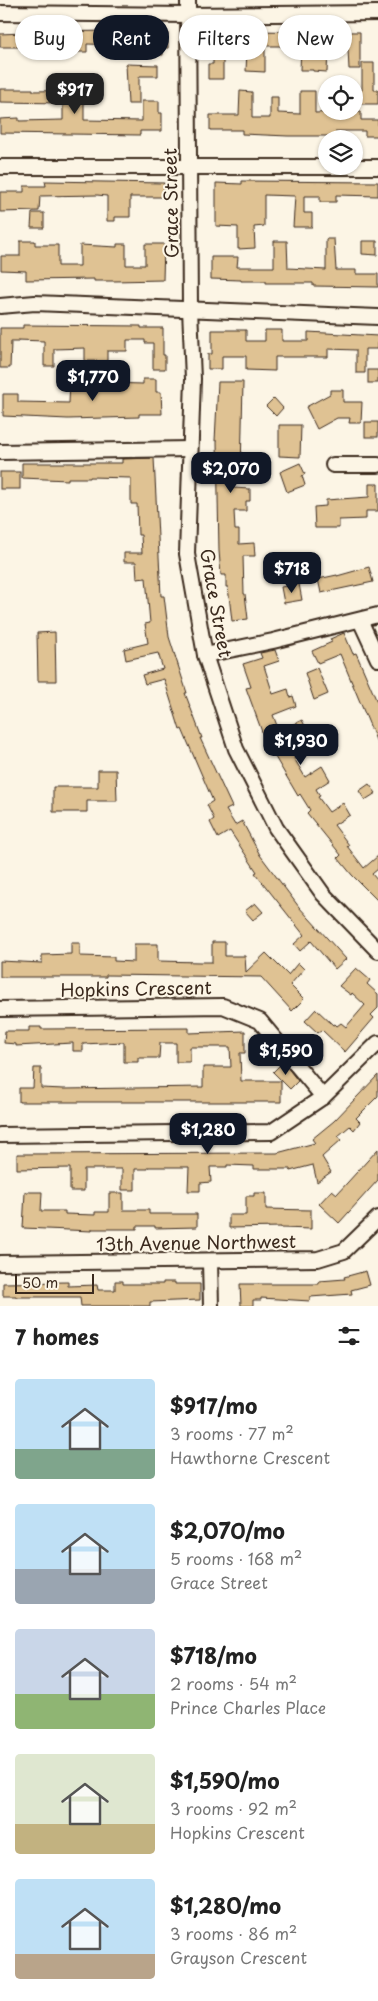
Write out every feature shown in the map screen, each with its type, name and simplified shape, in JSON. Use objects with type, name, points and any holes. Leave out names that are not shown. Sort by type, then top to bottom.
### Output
[{"type":"street","name":"Grace Street","points":[[188,0],[188,15]]},
{"type":"street","points":[[0,13],[188,15],[378,13]]},
{"type":"street","name":"Grace Street","points":[[188,60],[190,309],[193,379],[187,554],[205,655],[236,749],[276,828],[323,894],[378,951]]},
{"type":"street","points":[[0,167],[378,167]]},
{"type":"street","points":[[0,306],[35,303],[378,317]]},
{"type":"street","points":[[0,452],[190,449]]},
{"type":"street","points":[[333,465],[378,465]]},
{"type":"street","points":[[205,655],[378,615]]},
{"type":"street","points":[[360,620],[378,659]]},
{"type":"street","name":"Hopkins Crescent","points":[[0,1009],[223,1006],[260,1021],[323,1097]]},
{"type":"street","points":[[0,1135],[271,1132],[323,1097],[378,1043]]},
{"type":"street","name":"13th Avenue Northwest","points":[[0,1263],[318,1259],[344,1251],[378,1218]]},
{"type":"street","points":[[210,1261],[211,1306]]},
{"type":"building","points":[[83,31],[93,31],[93,44],[87,44],[87,52],[83,52]]},
{"type":"building","points":[[268,31],[278,31],[278,46],[268,46]]},
{"type":"building","points":[[352,32],[360,32],[360,69],[349,69],[349,60],[352,60]]},
{"type":"building","points":[[15,33],[15,47],[0,47],[0,34]]},
{"type":"building","points":[[213,60],[223,60],[223,79],[208,79],[208,64],[213,64]]},
{"type":"building","points":[[247,60],[265,60],[265,72],[246,71]]},
{"type":"building","points":[[300,60],[328,60],[327,72],[300,70]]},
{"type":"building","points":[[362,63],[374,63],[374,90],[378,90],[378,104],[363,104]]},
{"type":"building","points":[[126,64],[158,65],[158,76],[140,76],[139,78],[139,104],[128,104]]},
{"type":"building","points":[[0,89],[33,89],[33,91],[92,90],[92,100],[84,100],[84,120],[142,121],[142,101],[159,101],[159,113],[162,113],[162,131],[140,131],[140,135],[0,133],[0,119],[19,118],[19,121],[63,120],[63,105],[62,103],[0,102]]},
{"type":"building","points":[[240,91],[252,92],[252,118],[270,118],[270,97],[278,97],[278,113],[300,114],[300,91],[315,91],[315,113],[318,113],[318,120],[378,120],[378,136],[365,136],[365,131],[363,130],[318,130],[318,136],[288,136],[242,134],[242,130],[210,130],[210,115],[239,115]]},
{"type":"building","points":[[45,181],[164,183],[164,197],[130,197],[130,217],[115,217],[115,221],[107,221],[107,196],[97,195],[40,196],[39,211],[0,212],[0,192],[24,192],[24,186],[46,186]]},
{"type":"building","points":[[242,181],[378,182],[378,196],[336,195],[336,202],[320,202],[320,196],[304,196],[304,213],[312,213],[312,227],[293,227],[295,196],[264,195],[264,226],[254,227],[255,248],[238,249],[238,227],[216,226],[216,183],[242,184]]},
{"type":"building","points":[[32,213],[44,213],[44,228],[31,228]]},
{"type":"building","points":[[326,239],[334,239],[336,270],[356,270],[356,274],[378,274],[378,287],[313,286],[313,283],[266,283],[266,281],[211,279],[211,257],[238,257],[237,267],[274,267],[274,241],[287,241],[288,268],[326,270]]},
{"type":"building","points":[[20,241],[35,241],[35,245],[58,245],[58,266],[80,266],[80,245],[117,247],[117,244],[126,244],[126,265],[145,265],[145,244],[164,244],[163,280],[26,280],[26,271],[1,270],[1,256],[20,256]]},
{"type":"building","points":[[362,241],[377,241],[377,255],[362,254]]},
{"type":"building","points":[[23,325],[141,326],[141,328],[163,328],[165,369],[153,369],[153,343],[145,343],[145,340],[127,340],[127,351],[107,351],[107,361],[85,361],[85,348],[54,349],[54,366],[44,366],[44,341],[18,340],[18,342],[11,342],[10,368],[0,368],[0,328],[23,328]]},
{"type":"building","points":[[212,330],[246,330],[246,341],[265,341],[265,330],[282,330],[282,341],[308,341],[308,332],[378,336],[378,349],[365,349],[365,373],[356,373],[356,350],[328,349],[328,357],[275,357],[275,371],[246,370],[246,356],[222,356],[222,369],[208,369],[208,354],[212,354]]},
{"type":"building","points":[[368,370],[378,370],[378,383],[368,383]]},
{"type":"building","points":[[143,379],[156,379],[156,392],[161,392],[162,414],[139,414],[139,417],[68,419],[3,416],[3,394],[18,394],[18,402],[69,403],[70,382],[107,380],[107,383],[143,384]]},
{"type":"building","points":[[218,382],[243,382],[241,472],[232,472],[233,488],[250,489],[250,501],[246,501],[246,511],[234,511],[235,530],[239,530],[239,544],[254,543],[255,556],[243,556],[244,594],[248,619],[232,621],[228,587],[226,587],[226,575],[221,575],[219,551],[217,441],[215,441]]},
{"type":"building","points":[[330,390],[343,390],[343,402],[362,402],[361,423],[349,423],[350,418],[337,418],[317,429],[306,407],[330,394]]},
{"type":"building","points":[[274,398],[283,408],[276,416],[266,406]]},
{"type":"building","points":[[365,422],[378,422],[378,437],[365,437]]},
{"type":"building","points":[[279,425],[301,425],[300,457],[279,456]]},
{"type":"building","points":[[154,458],[161,596],[164,596],[169,637],[187,693],[185,693],[202,738],[200,738],[232,807],[226,810],[235,825],[242,821],[260,855],[299,907],[346,959],[335,969],[311,941],[300,951],[294,944],[304,935],[255,873],[257,872],[230,831],[218,838],[210,822],[214,819],[207,805],[213,801],[182,729],[180,730],[164,679],[145,684],[142,675],[163,669],[158,653],[126,660],[124,649],[148,643],[145,624],[150,623],[146,578],[137,579],[136,562],[124,562],[124,553],[142,553],[141,535],[138,535],[137,504],[131,504],[131,478],[90,477],[68,478],[68,480],[22,478],[22,463],[122,463],[122,459]]},
{"type":"building","points":[[300,463],[305,474],[302,476],[305,485],[287,492],[280,472]]},
{"type":"building","points":[[0,472],[20,472],[20,489],[0,489]]},
{"type":"building","points":[[369,484],[378,484],[378,511],[366,511],[366,519],[339,520],[339,528],[315,528],[314,507],[326,506],[326,500],[369,497]]},
{"type":"building","points":[[369,567],[373,582],[321,593],[318,579]]},
{"type":"building","points":[[299,584],[302,600],[284,603],[281,587]]},
{"type":"building","points":[[55,632],[56,681],[38,681],[37,633]]},
{"type":"building","points":[[344,633],[353,654],[356,653],[378,704],[378,745],[340,654],[318,663],[312,651],[332,642],[330,639]]},
{"type":"building","points":[[275,650],[279,661],[264,666],[273,694],[288,689],[290,697],[293,696],[296,706],[273,715],[279,731],[302,720],[307,730],[292,737],[302,754],[294,758],[305,777],[322,766],[330,780],[316,789],[320,796],[318,797],[329,812],[343,803],[350,815],[334,825],[364,868],[378,856],[378,869],[372,874],[378,881],[378,901],[338,858],[341,855],[307,813],[310,810],[300,794],[298,796],[265,740],[246,688],[251,687],[243,664],[262,658],[260,653]]},
{"type":"building","points":[[317,668],[328,694],[314,700],[305,673]]},
{"type":"building","points":[[98,770],[116,770],[117,801],[87,801],[87,812],[53,812],[53,787],[98,787]]},
{"type":"building","points":[[369,784],[376,793],[365,800],[359,791]]},
{"type":"building","points":[[255,903],[263,912],[253,920],[245,911]]},
{"type":"building","points":[[212,942],[225,942],[225,956],[245,956],[246,972],[266,953],[288,975],[298,963],[304,969],[290,985],[304,999],[292,1011],[261,977],[106,975],[106,977],[0,977],[0,961],[42,963],[42,955],[71,954],[71,943],[80,943],[80,956],[114,957],[114,961],[134,962],[134,944],[158,944],[158,961],[212,962]]},
{"type":"building","points":[[356,968],[370,980],[367,984],[378,994],[378,1008],[371,1015],[374,1018],[345,1052],[322,1030],[318,1033],[305,1021],[316,1009],[333,1025],[337,1026],[341,1023],[346,1027],[365,1005],[352,993],[351,995],[339,986]]},
{"type":"building","points":[[29,1027],[41,1027],[41,1029],[189,1028],[189,1033],[245,1031],[245,1053],[240,1053],[241,1081],[281,1081],[281,1102],[19,1102],[19,1088],[33,1088],[34,1068],[41,1068],[41,1088],[64,1089],[203,1087],[203,1067],[231,1067],[230,1047],[190,1047],[190,1062],[176,1062],[176,1043],[160,1043],[159,1058],[138,1058],[138,1062],[124,1062],[124,1042],[83,1044],[83,1051],[73,1051],[73,1043],[16,1046],[16,1044],[4,1043],[5,1031],[29,1031]]},
{"type":"building","points":[[283,1062],[298,1081],[290,1089],[273,1072]]},
{"type":"building","points":[[378,1075],[378,1096],[356,1118],[360,1122],[354,1130],[350,1126],[338,1136],[341,1140],[322,1157],[331,1172],[317,1182],[313,1165],[290,1171],[290,1169],[254,1169],[254,1166],[227,1165],[227,1167],[210,1167],[211,1182],[200,1183],[200,1191],[188,1191],[189,1167],[148,1167],[148,1169],[135,1169],[135,1190],[122,1190],[122,1169],[84,1169],[84,1191],[70,1191],[70,1168],[17,1169],[17,1154],[277,1153],[315,1143],[312,1139],[334,1121]]},
{"type":"building","points":[[378,1149],[378,1180],[339,1223],[319,1204],[332,1190],[337,1194]]},
{"type":"building","points":[[25,1192],[42,1192],[41,1211],[65,1211],[65,1214],[95,1215],[95,1212],[109,1212],[109,1193],[123,1193],[123,1210],[149,1210],[149,1214],[197,1214],[197,1227],[155,1228],[155,1226],[137,1226],[137,1229],[92,1229],[92,1231],[23,1228]]},
{"type":"building","points":[[254,1193],[266,1193],[266,1209],[311,1210],[311,1229],[281,1227],[229,1228],[229,1215],[246,1215],[246,1196],[254,1196]]},
{"type":"building","points":[[366,1271],[370,1285],[351,1290],[352,1294],[310,1297],[310,1301],[261,1298],[261,1300],[253,1300],[253,1306],[241,1306],[240,1284],[319,1284],[319,1281],[345,1279],[344,1277]]},
{"type":"building","points":[[115,1281],[123,1281],[123,1284],[163,1284],[163,1282],[175,1282],[175,1284],[200,1284],[200,1300],[150,1302],[150,1306],[81,1306],[80,1297],[3,1296],[3,1283],[68,1282],[68,1286],[97,1285],[98,1290],[115,1290]]}]
